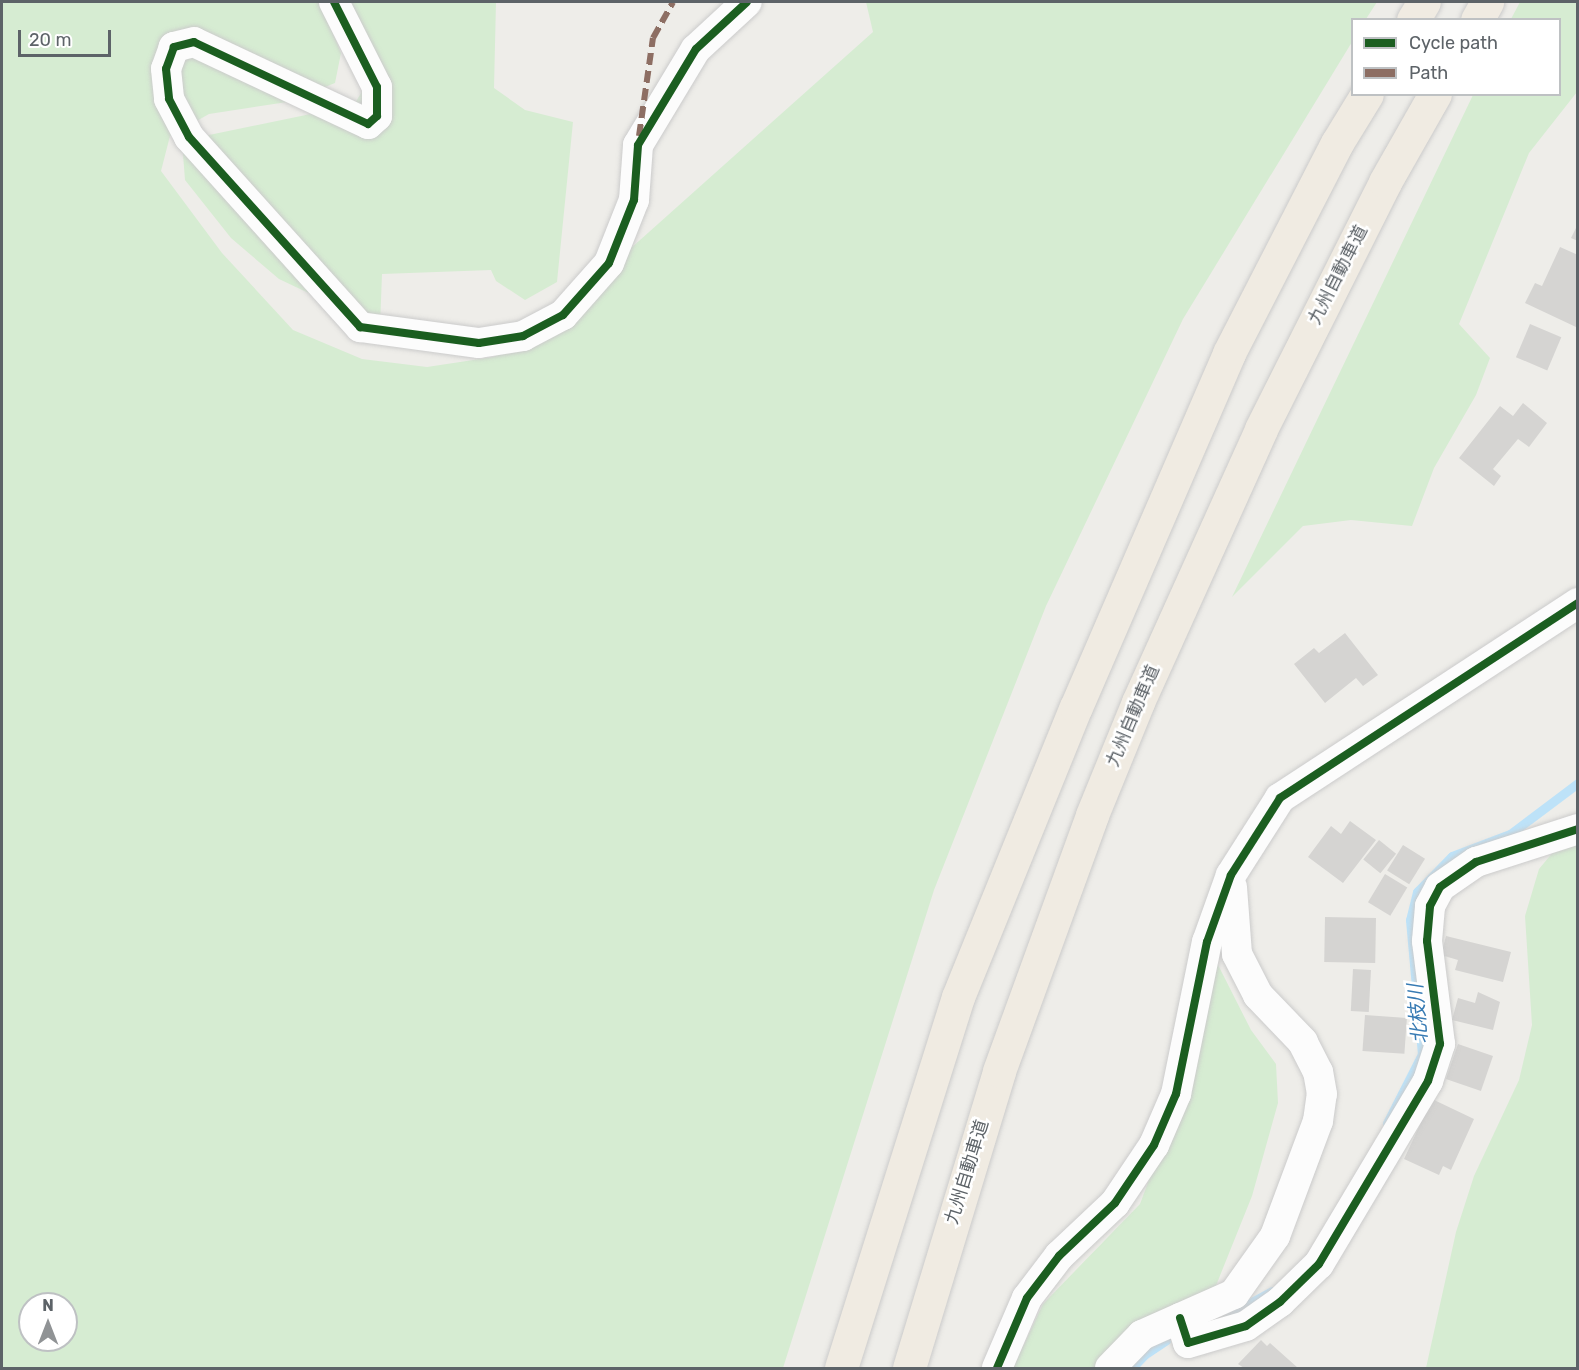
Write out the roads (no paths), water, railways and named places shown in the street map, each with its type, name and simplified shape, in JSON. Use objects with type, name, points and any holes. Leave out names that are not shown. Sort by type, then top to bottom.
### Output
[{"type":"highway","points":[[1414,18],[1424,2]]},
{"type":"highway","points":[[1478,18],[1487,2]]},
{"type":"highway","points":[[841,1368],[958,997],[1076,707],[1229,353],[1337,143],[1366,96]]},
{"type":"highway","name":"九州自動車道","points":[[909,1368],[999,1071],[1092,814],[1138,702],[1266,418],[1385,182],[1434,96]]},
{"type":"street","points":[[334,2],[377,87],[377,116],[368,124],[194,42],[174,47],[166,69],[169,99],[189,137],[360,327],[479,343],[523,336],[563,315],[609,263],[634,200],[638,145],[696,49],[747,2]]},
{"type":"street","points":[[997,1368],[1027,1298],[1059,1256],[1115,1203],[1154,1145],[1176,1094],[1207,942],[1231,875],[1280,798],[1301,781],[1578,603]]},
{"type":"street","points":[[1180,1318],[1188,1343],[1246,1326],[1280,1302],[1319,1264],[1431,1072],[1440,1044],[1427,941],[1430,906],[1440,888],[1476,862],[1578,828]]},
{"type":"street","points":[[1110,1368],[1142,1335],[1234,1294],[1275,1236],[1318,1121],[1322,1094],[1318,1072],[1304,1042],[1258,995],[1237,954],[1231,875]]},
{"type":"waterway","name":"北枝川","points":[[1387,1123],[1422,1054],[1410,920],[1417,892],[1452,856],[1510,834],[1578,783]]},
{"type":"waterway","name":"北枝川","points":[[1215,1322],[1272,1291]]},
{"type":"waterway","name":"北枝川","points":[[1132,1368],[1144,1355],[1166,1340]]}]
